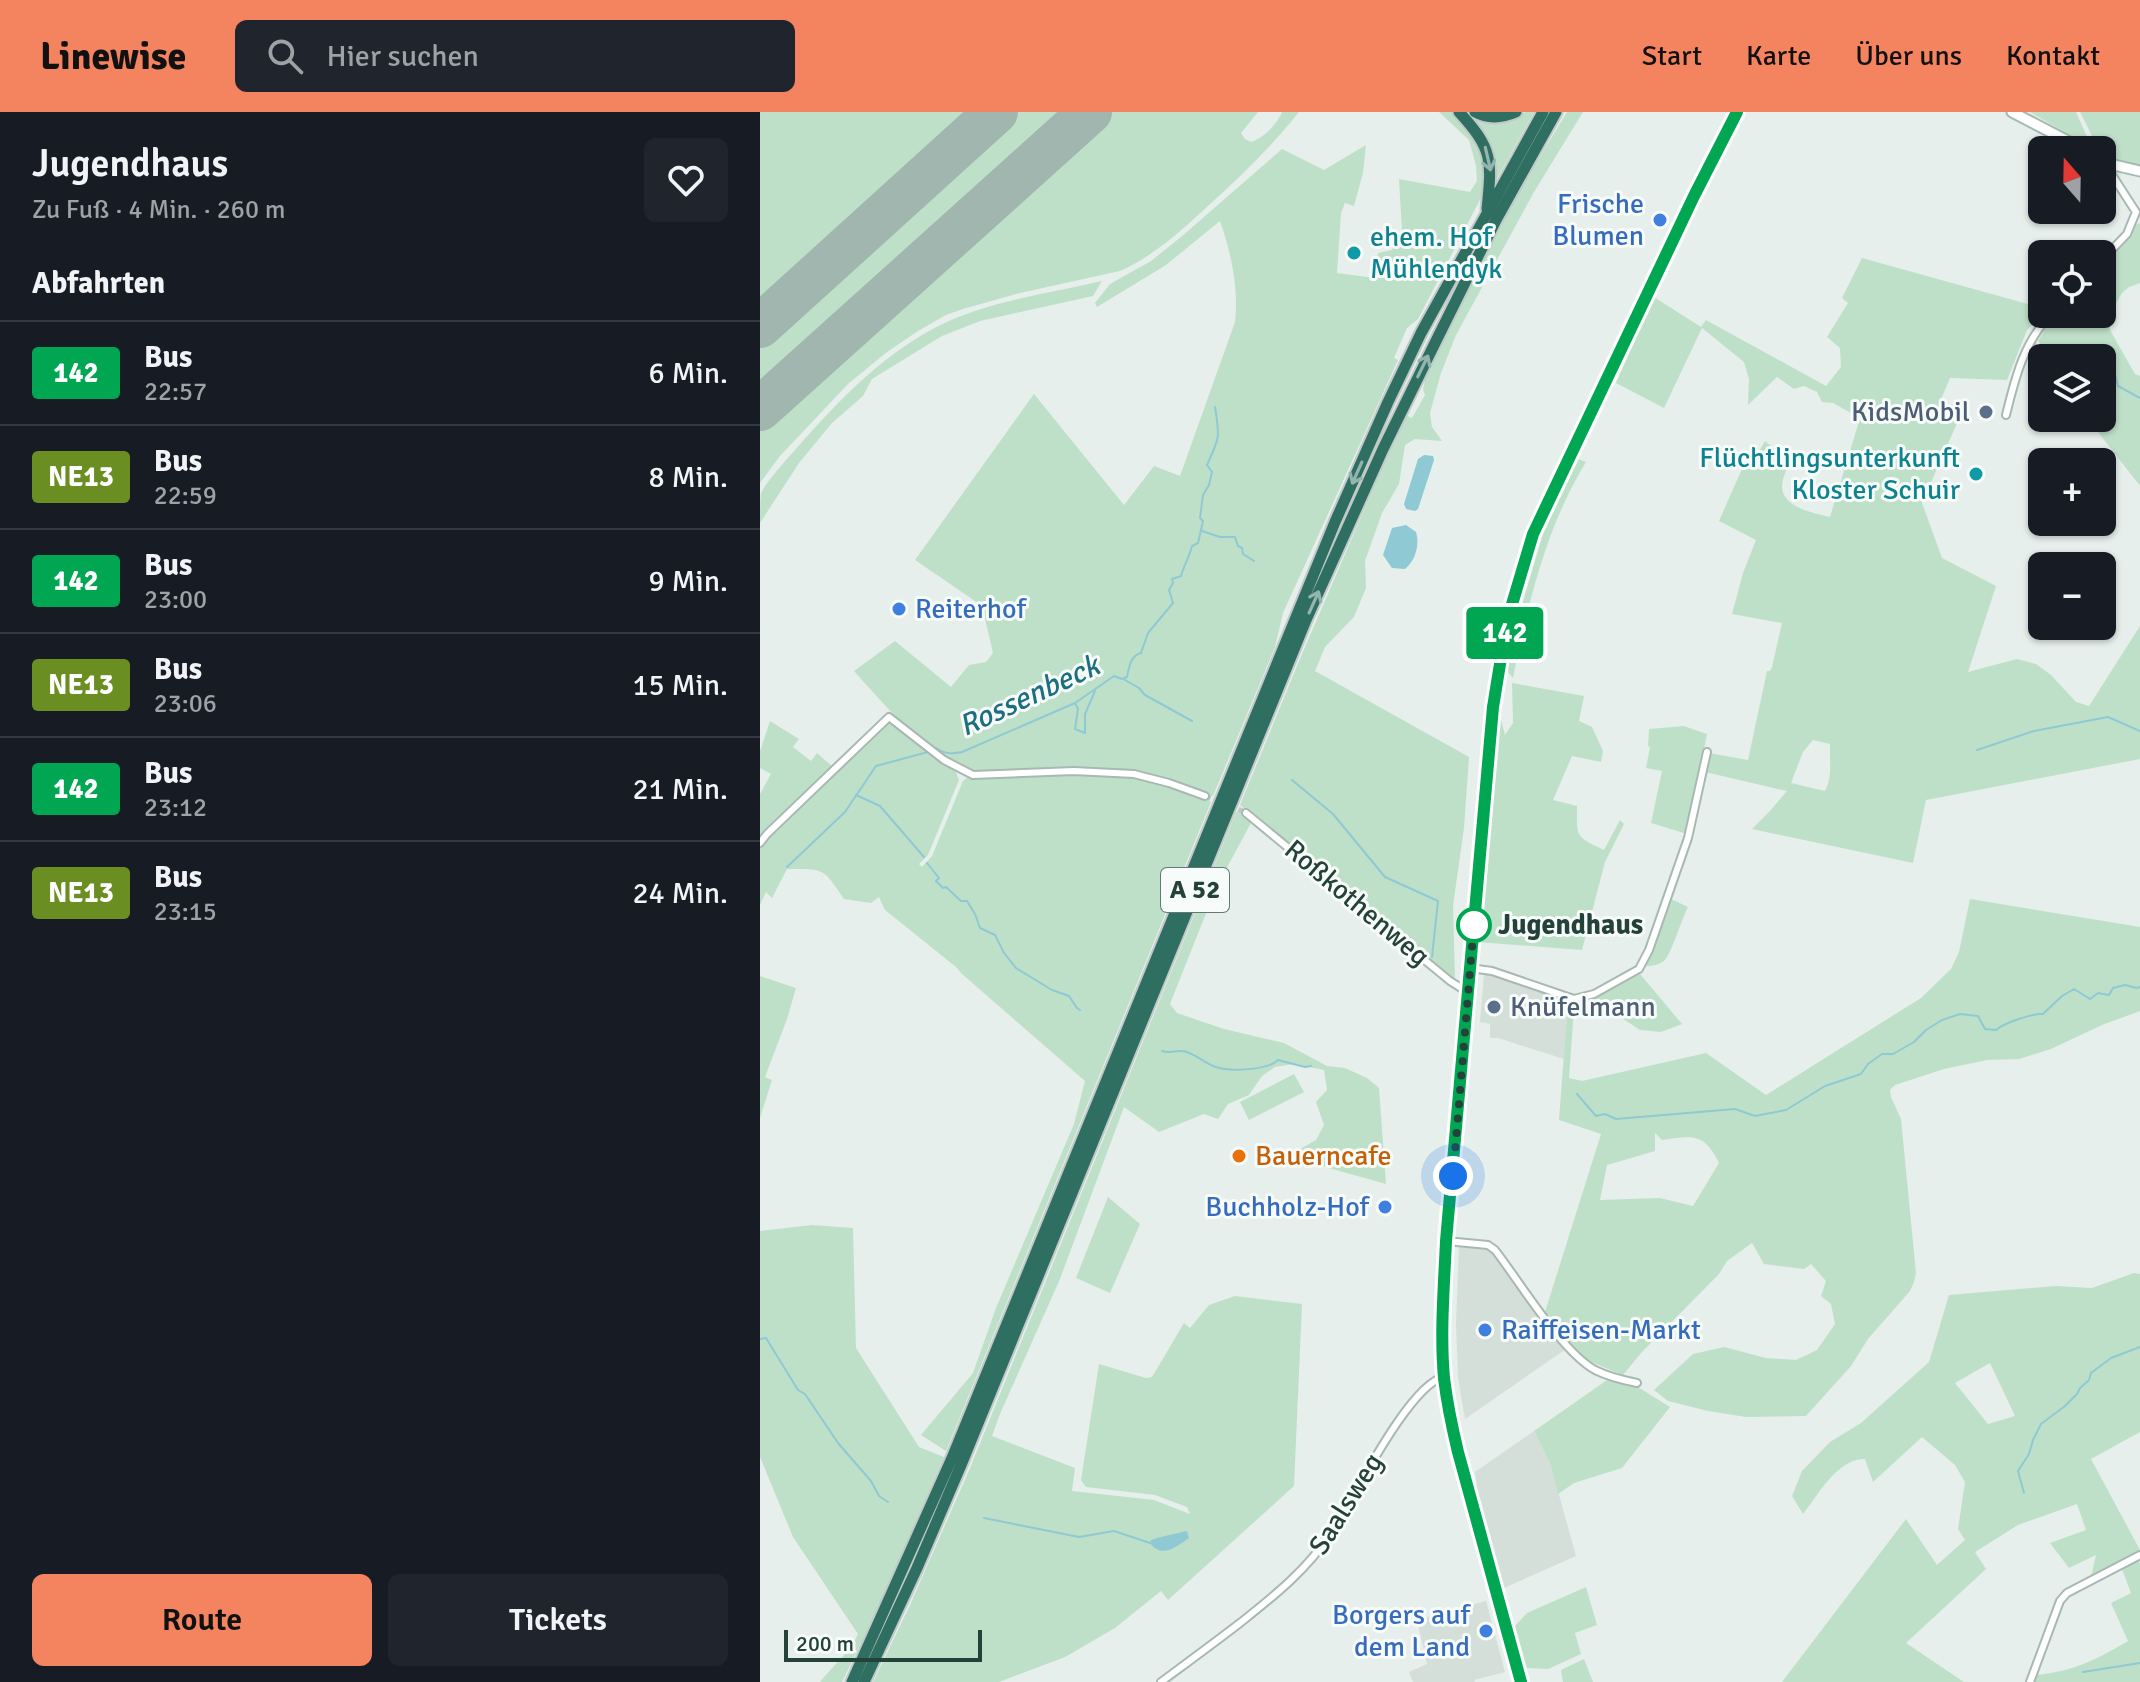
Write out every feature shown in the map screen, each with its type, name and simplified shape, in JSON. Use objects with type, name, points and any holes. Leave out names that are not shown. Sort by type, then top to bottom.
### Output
[{"type":"highway","points":[[1459,112],[1480,137],[1489,157],[1491,178],[1486,214]]},
{"type":"highway","points":[[1475,112],[1495,117],[1516,112]]},
{"type":"highway","name":"A 52","points":[[852,1682],[952,1458],[1335,522],[1421,333],[1543,112]]},
{"type":"highway","name":"A 52","points":[[864,1682],[961,1465],[1306,620],[1383,449],[1436,341],[1496,220],[1556,112]]},
{"type":"main road","points":[[1521,1682],[1468,1492],[1449,1414],[1444,1377],[1446,1241],[1493,707],[1507,621],[1533,534],[1737,112]]},
{"type":"main road","points":[[2012,112],[2058,136]]},
{"type":"main road","points":[[2116,165],[2140,171]]},
{"type":"street","points":[[2116,181],[2136,212],[2127,234],[2116,245]]},
{"type":"street","points":[[2006,415],[2018,371],[2039,328]]},
{"type":"street","points":[[760,843],[889,717],[944,760],[973,775],[1074,771],[1134,774],[1205,796]]},
{"type":"street","points":[[1470,968],[1492,971],[1574,999],[1594,994],[1639,969],[1649,950],[1688,838],[1707,752]]},
{"type":"street","name":"Roßkothenweg","points":[[1246,813],[1450,981],[1469,993]]},
{"type":"street","points":[[1446,1241],[1488,1245],[1495,1250],[1564,1343],[1581,1360],[1617,1379],[1637,1383]]},
{"type":"street","name":"Saalsweg","points":[[1161,1682],[1298,1575],[1332,1532],[1372,1460],[1412,1403],[1438,1378],[1444,1377]]},
{"type":"street","points":[[2030,1682],[2060,1601],[2067,1593],[2140,1555]]},
{"type":"shaded area","name":"Knüfelmann","points":[[1484,974],[1495,975],[1568,1001],[1564,1059],[1490,1038],[1490,1024],[1480,1022]]},
{"type":"shaded area","points":[[1459,1246],[1486,1248],[1494,1253],[1566,1349],[1465,1419],[1458,1378],[1456,1323]]},
{"type":"shaded area","points":[[1534,1431],[1551,1466],[1576,1556],[1504,1588],[1475,1472]]},
{"type":"shaded area","points":[[1486,1601],[1505,1672],[1475,1682],[1413,1682],[1409,1672],[1427,1664],[1417,1620]]},
{"type":"green space","points":[[760,112],[1258,112],[1241,133],[1251,142],[1270,130],[1282,112],[1299,112],[1256,160],[1199,214],[1167,242],[1132,265],[1120,271],[1020,293],[946,315],[887,352],[848,384],[780,456],[760,483]]},
{"type":"green space","points":[[1439,112],[1452,112],[1482,150],[1486,182],[1482,196],[1418,319],[1407,328],[1394,358],[1398,360],[1283,613],[1275,647],[1213,796],[1155,776],[1094,768],[1094,773],[1138,777],[1176,787],[1211,802],[946,1451],[921,1435],[973,1373],[996,1308],[1074,1124],[1085,1081],[956,967],[885,910],[879,897],[871,903],[844,899],[822,872],[787,869],[772,898],[766,892],[760,905],[760,848],[768,836],[886,723],[893,723],[956,772],[959,780],[928,855],[919,864],[922,867],[932,856],[963,781],[974,772],[956,764],[924,742],[894,715],[854,671],[895,641],[951,687],[969,665],[986,662],[993,653],[984,614],[975,601],[915,560],[1034,394],[1124,505],[1154,466],[1180,476],[1235,322],[1233,271],[1220,221],[1166,265],[1097,307],[1095,303],[1110,284],[1151,261],[1282,149],[1324,170],[1366,145],[1363,173],[1354,206],[1345,203],[1341,213],[1337,273],[1375,278],[1378,253],[1392,250],[1402,232],[1399,179],[1470,192],[1477,181],[1469,140]]},
{"type":"green space","points":[[1534,112],[1494,184],[1489,146],[1468,114],[1497,119]]},
{"type":"green space","points":[[1567,112],[1583,112],[1534,192],[1456,335],[1441,373],[1430,413],[1432,427],[1442,441],[1415,439],[1405,445],[1399,484],[1382,513],[1365,561],[1366,588],[1354,617],[1325,647],[1315,671],[1469,757],[1464,828],[1453,906],[1455,981],[1240,805],[1405,415],[1412,418],[1425,395],[1426,373],[1462,299],[1525,181]]},
{"type":"green space","points":[[2030,112],[2076,112],[2087,136],[2071,136]]},
{"type":"green space","points":[[2080,112],[2140,112],[2140,166],[2116,160],[2116,136],[2093,136]]},
{"type":"green space","points":[[2140,223],[2140,283],[2129,287],[2116,303],[2116,253],[2132,236]]},
{"type":"green space","points":[[1862,258],[2028,304],[2029,328],[2007,380],[1950,378],[1939,404],[1965,405],[1922,503],[1942,558],[1996,586],[1968,672],[2017,659],[2036,664],[2076,702],[2089,706],[2140,626],[2140,759],[1926,800],[1913,863],[1752,829],[1787,791],[1705,772],[1709,753],[1748,760],[1767,671],[1772,667],[1782,623],[1732,614],[1756,540],[1719,521],[1745,462],[1757,455],[1765,441],[1790,461],[1782,487],[1788,500],[1800,508],[1830,517],[1860,418],[1833,403],[1822,402],[1817,392],[1804,386],[1794,389],[1777,377],[1748,405],[1749,379],[1744,362],[1702,328],[1664,408],[1616,383],[1654,297],[1701,327],[1706,320],[1826,386],[1841,367],[1840,348],[1827,337],[1848,303],[1842,298]],"holes":[[[1813,740],[1830,744],[1830,774],[1825,791],[1791,783],[1803,752]]]},
{"type":"green space","points":[[1102,281],[1093,296],[980,321],[942,336],[872,379],[863,396],[832,423],[799,463],[760,523],[761,493],[777,471],[865,377],[905,346],[967,314],[1005,302]]},
{"type":"green space","points":[[2046,328],[2110,328],[2135,374],[2140,376],[2140,486],[2116,455],[2116,448],[2110,448],[2098,432],[2116,432],[2116,344],[2040,344],[2038,341]]},
{"type":"green space","points":[[1578,459],[1586,462],[1549,539],[1532,594],[1513,678],[1507,671],[1517,622],[1545,527]]},
{"type":"green space","points":[[1512,683],[1584,696],[1579,721],[1592,727],[1603,751],[1601,762],[1572,756],[1553,800],[1577,806],[1580,835],[1604,850],[1620,820],[1624,824],[1605,862],[1582,950],[1477,942],[1491,782],[1501,720],[1505,735],[1513,723]]},
{"type":"green space","points":[[770,721],[799,739],[793,747],[811,761],[817,753],[833,767],[760,839],[760,794],[771,774],[760,768],[760,751]]},
{"type":"green space","points":[[1684,726],[1707,734],[1687,834],[1651,823],[1662,771],[1646,768],[1649,729]]},
{"type":"green space","points":[[1236,812],[1252,821],[1216,888],[1170,1004],[1177,1013],[1224,1029],[1284,1043],[1327,1066],[1345,1068],[1367,1078],[1379,1088],[1386,1184],[1311,1163],[1283,1159],[1316,1140],[1324,1125],[1316,1102],[1327,1090],[1324,1070],[1294,1064],[1275,1067],[1262,1076],[1249,1095],[1228,1104],[1218,1119],[1204,1114],[1159,1132],[1124,1107],[1060,1279],[992,1436],[1075,1468],[1072,1491],[1154,1500],[1190,1514],[1187,1507],[1155,1495],[1086,1487],[1081,1480],[1099,1364],[1146,1378],[1152,1377],[1184,1323],[1190,1328],[1209,1305],[1235,1296],[1302,1304],[1294,1486],[1168,1600],[1161,1591],[1115,1628],[1065,1657],[999,1682],[873,1682],[970,1468]]},
{"type":"green space","points":[[1669,898],[1688,907],[1667,957],[1660,963],[1646,966]]},
{"type":"green space","points":[[1970,899],[2140,927],[2140,1011],[2051,1049],[2019,1059],[1987,1060],[1944,1069],[1895,1085],[1890,1090],[1901,1119],[1916,1273],[1914,1282],[1910,1291],[1868,1339],[1851,1366],[1806,1416],[1746,1417],[1708,1411],[1668,1401],[1654,1390],[1693,1354],[1724,1347],[1766,1358],[1796,1360],[1817,1350],[1835,1324],[1831,1304],[1821,1296],[1826,1281],[1811,1264],[1804,1269],[1764,1264],[1752,1243],[1727,1261],[1719,1274],[1623,1375],[1584,1359],[1545,1312],[1601,1134],[1559,1120],[1568,1001],[1581,1003],[1640,974],[1682,1024],[1661,1032],[1640,1030],[1594,1004],[1574,1008],[1569,1078],[1582,1081],[1706,1053],[1766,1095],[1921,998],[1951,969],[1959,952]],"holes":[[[1655,1133],[1662,1140],[1696,1138],[1708,1146],[1719,1163],[1693,1206],[1660,1198],[1600,1200],[1607,1165],[1655,1151]]]},
{"type":"green space","points":[[760,976],[796,988],[765,1077],[772,1080],[760,1118]]},
{"type":"green space","points":[[1294,1074],[1304,1092],[1249,1120],[1240,1102]]},
{"type":"green space","points":[[1108,1197],[1140,1224],[1110,1293],[1076,1278]]},
{"type":"green space","points":[[812,1225],[853,1228],[856,1348],[919,1447],[944,1457],[842,1682],[820,1682],[858,1634],[793,1537],[760,1457],[760,1231]]},
{"type":"green space","points":[[2134,1273],[2140,1274],[2140,1432],[2091,1459],[2140,1550],[2091,1577],[2096,1555],[2069,1568],[2050,1543],[2086,1530],[2077,1504],[2018,1525],[1975,1552],[1986,1569],[1906,1643],[1964,1682],[1782,1682],[1906,1519],[1937,1565],[1965,1540],[1958,1529],[1965,1482],[1955,1465],[1922,1437],[1873,1482],[1865,1459],[1846,1464],[1803,1514],[1792,1496],[1802,1471],[1830,1442],[1861,1423],[1929,1362],[1949,1295],[2056,1286],[2092,1288]],"holes":[[[1990,1363],[2015,1416],[1988,1424],[1955,1383]]]},
{"type":"green space","points":[[1607,1380],[1641,1389],[1670,1407],[1622,1468],[1574,1483],[1558,1494],[1551,1466],[1534,1431]]},
{"type":"green space","points":[[2138,1560],[2140,1682],[2033,1682],[2036,1675],[2084,1664],[2128,1641],[2111,1603],[2131,1593],[2122,1569]]},
{"type":"green space","points":[[1586,1587],[1597,1625],[1575,1633],[1581,1654],[1548,1669],[1527,1668],[1515,1626],[1527,1613]]},
{"type":"green space","points":[[1584,1659],[1593,1682],[1563,1682],[1561,1670]]},
{"type":"water","points":[[1424,455],[1433,456],[1434,460],[1418,509],[1406,509],[1404,504],[1418,459]]},
{"type":"water","points":[[1406,525],[1416,532],[1416,552],[1405,569],[1392,568],[1383,555],[1392,528]]},
{"type":"water","points":[[1187,1531],[1189,1538],[1169,1550],[1159,1550],[1150,1543],[1151,1540]]},
{"type":"waterway","points":[[1506,666],[1513,628],[1544,524],[1651,300]]},
{"type":"waterway","points":[[2116,378],[2118,386],[2140,398]]},
{"type":"waterway","name":"Rossenbeck","points":[[936,748],[948,753],[962,752],[1075,703],[1114,676],[1127,677],[1131,663],[1141,653],[1148,633],[1173,603],[1169,590],[1172,579],[1181,576],[1192,546],[1198,543],[1203,521],[1200,518],[1203,495],[1212,472],[1207,465],[1218,437],[1215,407]]},
{"type":"waterway","points":[[1202,531],[1220,537],[1235,537],[1243,554],[1254,561]]},
{"type":"waterway","points":[[1125,680],[1192,721]]},
{"type":"waterway","points":[[1478,953],[1503,682]]},
{"type":"waterway","points":[[1075,703],[1078,709],[1075,729],[1085,733],[1085,714],[1095,691]]},
{"type":"waterway","points":[[1977,750],[2034,731],[2108,717],[2140,731]]},
{"type":"waterway","name":"Rossenbeck","points":[[787,867],[845,812],[876,766],[928,752]]},
{"type":"waterway","points":[[1292,780],[1333,814],[1385,877],[1438,901],[1432,957]]},
{"type":"waterway","points":[[856,795],[880,806],[924,857]]},
{"type":"waterway","points":[[927,863],[943,888],[946,887],[961,901],[967,901],[980,928],[995,935],[1016,968],[1052,990],[1069,996],[1080,1010]]},
{"type":"waterway","points":[[1577,1094],[1596,1116],[1605,1114],[1616,1119],[1735,1109],[1755,1116],[1786,1110],[1825,1086],[1861,1074],[1868,1064],[1882,1054],[1893,1054],[1942,1020],[1960,1014],[1978,1016],[1985,1029],[1996,1030],[2019,1019],[2043,1014],[2074,989],[2090,999],[2098,993],[2109,995],[2113,988],[2125,985],[2140,987]]},
{"type":"waterway","points":[[1162,1051],[1187,1052],[1222,1069],[1258,1068],[1278,1060],[1311,1066]]},
{"type":"waterway","points":[[760,1339],[766,1338],[798,1390],[805,1394],[879,1496],[888,1502]]},
{"type":"waterway","points":[[2024,1493],[2018,1471],[2029,1454],[2041,1424],[2077,1394],[2091,1373],[2111,1358],[2140,1347]]},
{"type":"waterway","points":[[984,1518],[1079,1537],[1114,1531],[1150,1543]]},
{"type":"waterway","points":[[2083,1672],[2140,1663]]},
{"type":"runway","points":[[760,326],[996,112]]},
{"type":"runway","points":[[760,409],[1090,112]]},
{"type":"tunnel","points":[[1205,796],[1246,813]]},
{"type":"bus line","name":"142","points":[[1521,1682],[1468,1492],[1449,1414],[1444,1377],[1446,1241],[1498,669],[1507,621],[1533,534],[1548,498],[1737,112]]},
{"type":"place","name":"Frische Blumen","points":[[1660,220]]},
{"type":"place","name":"ehem. Hof Mühlendyk","points":[[1354,253]]},
{"type":"place","name":"KidsMobil","points":[[1986,412]]},
{"type":"place","name":"Flüchtlingsunterkunft Kloster Schuir","points":[[1976,474]]},
{"type":"place","name":"Reiterhof","points":[[899,609]]},
{"type":"place","name":"Jugendhaus","points":[[1474,925]]},
{"type":"place","name":"Knüfelmann","points":[[1494,1007]]},
{"type":"place","name":"Bauerncafe","points":[[1239,1156]]},
{"type":"place","name":"Buchholz-Hof","points":[[1385,1207]]},
{"type":"place","name":"Raiffeisen-Markt","points":[[1485,1330]]},
{"type":"place","name":"Borgers auf dem Land","points":[[1486,1631]]},
{"type":"route","points":[[1453,1176],[1474,925]]}]
